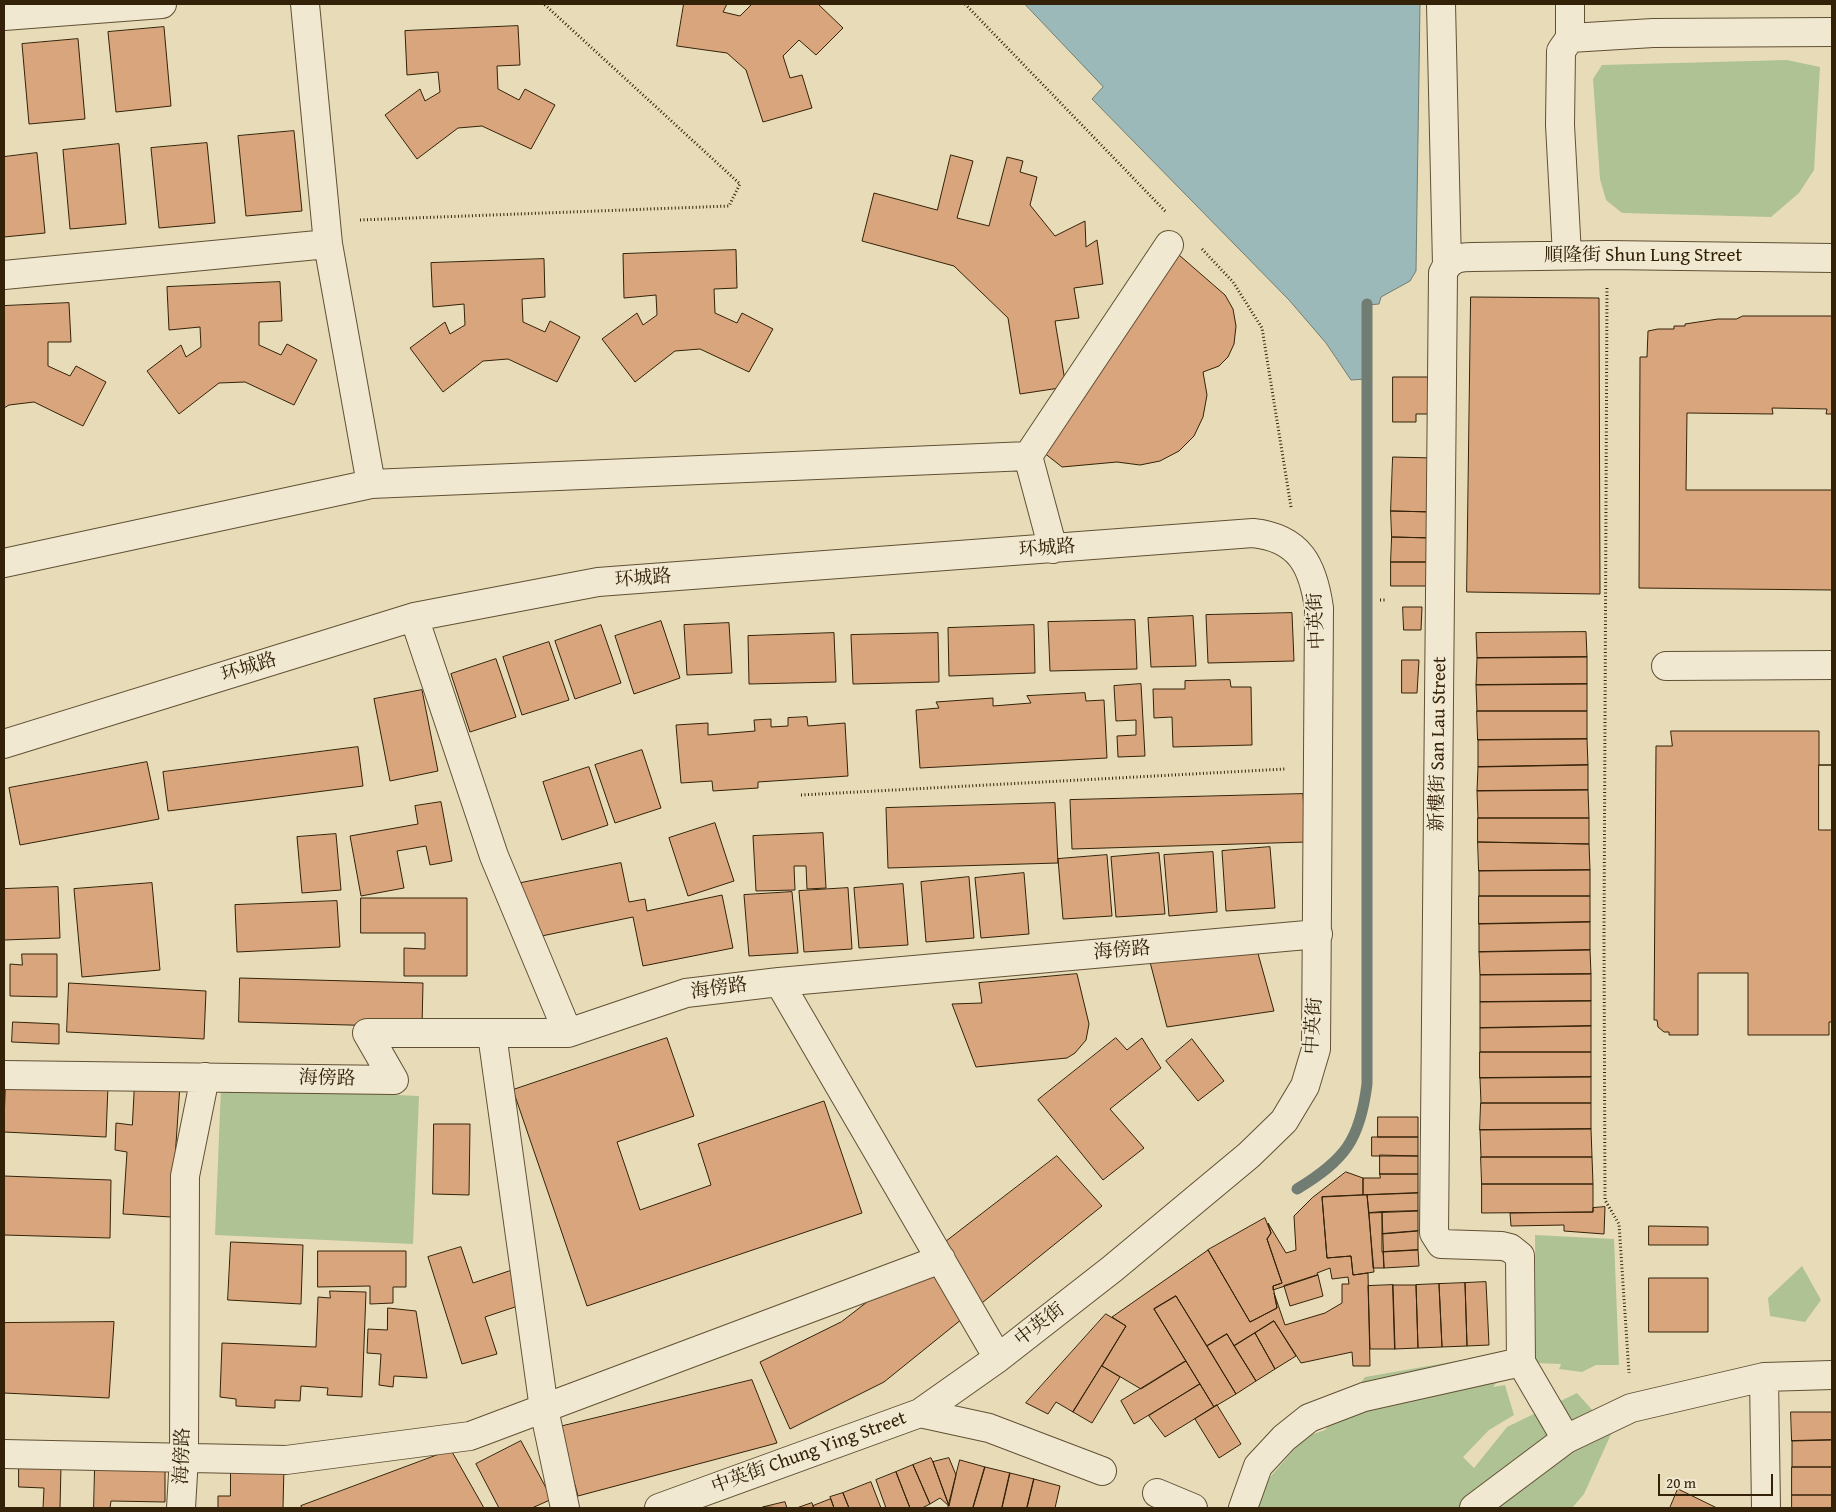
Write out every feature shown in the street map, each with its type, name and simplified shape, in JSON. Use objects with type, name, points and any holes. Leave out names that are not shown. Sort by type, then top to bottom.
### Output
[{"type":"street","points":[[4,16],[162,4]]},
{"type":"street","points":[[305,4],[327,232],[371,484]]},
{"type":"street","name":"新樓街 San Lau Street","points":[[1441,4],[1450,262],[1443,273],[1434,1233],[1442,1244],[1502,1246],[1510,1248],[1520,1256],[1521,1362]]},
{"type":"street","points":[[1567,255],[1560,115],[1561,51],[1570,38],[1570,4]]},
{"type":"street","points":[[1570,38],[1653,33],[1832,32]]},
{"type":"street","points":[[4,276],[327,232]]},
{"type":"street","points":[[1053,548],[1028,456],[1169,245]]},
{"type":"street","name":"順隆街 Shun Lung Street","points":[[1450,262],[1473,256],[1567,255],[1832,258]]},
{"type":"street","points":[[4,562],[371,484],[1028,456]]},
{"type":"street","name":"环城路","points":[[4,744],[414,617],[598,582],[1253,533],[1269,535],[1282,540],[1298,552]]},
{"type":"street","name":"中英街","points":[[920,1413],[998,1358],[1215,1185],[1284,1121],[1305,1086],[1316,1049],[1319,608],[1315,584],[1308,565],[1298,552]]},
{"type":"street","points":[[414,617],[494,856],[568,1033]]},
{"type":"street","points":[[1666,666],[1832,665]]},
{"type":"street","name":"海傍路","points":[[4,1075],[394,1080],[367,1033],[568,1033],[686,992],[1318,934]]},
{"type":"street","points":[[779,982],[998,1358]]},
{"type":"street","points":[[492,1034],[544,1409],[565,1508]]},
{"type":"street","name":"海傍路","points":[[181,1508],[184,1458],[185,1176],[205,1077]]},
{"type":"street","points":[[4,1454],[286,1460],[470,1436],[941,1259]]},
{"type":"street","points":[[1243,1508],[1258,1466],[1284,1438],[1309,1418],[1364,1397],[1521,1362],[1566,1439]]},
{"type":"street","points":[[1474,1508],[1566,1439],[1631,1408],[1764,1376],[1832,1375]]},
{"type":"street","points":[[1764,1376],[1766,1508]]},
{"type":"street","name":"中英街 Chung Ying Street","points":[[659,1508],[920,1413],[989,1428],[1102,1472]]},
{"type":"street","points":[[1157,1493],[1193,1508]]},
{"type":"path","points":[[327,232],[729,206],[740,184],[544,4]]},
{"type":"path","points":[[1607,255],[1604,938],[1606,1200],[1619,1224],[1631,1408]]},
{"type":"path","points":[[1380,600],[1386,600]]},
{"type":"path","points":[[801,795],[1299,769],[1318,760]]},
{"type":"green space","points":[[1787,60],[1820,67],[1814,170],[1799,193],[1771,217],[1622,213],[1606,200],[1600,179],[1593,79],[1602,65]]},
{"type":"green space","points":[[221,1087],[419,1096],[413,1244],[215,1235]]},
{"type":"green space","points":[[1535,1235],[1614,1239],[1619,1365],[1596,1365],[1582,1372],[1559,1369],[1561,1364],[1536,1363]]},
{"type":"green space","points":[[1802,1266],[1821,1300],[1805,1322],[1770,1316],[1768,1298]]},
{"type":"green space","points":[[1463,1360],[1496,1383],[1493,1387],[1505,1385],[1514,1415],[1489,1430],[1463,1457],[1474,1468],[1507,1427],[1577,1393],[1612,1432],[1584,1494],[1572,1508],[1253,1508],[1271,1476],[1305,1437],[1325,1430],[1365,1377]]},
{"type":"water","points":[[1025,4],[1420,4],[1416,271],[1410,281],[1381,297],[1379,304],[1367,305],[1366,379],[1351,380],[1326,343],[1289,300],[1092,99],[1103,87]]},
{"type":"building","points":[[684,4],[727,4],[723,12],[740,16],[752,4],[818,4],[843,28],[816,55],[799,40],[783,56],[790,78],[802,75],[812,108],[763,122],[746,70],[727,53],[677,46]]},
{"type":"building","points":[[518,26],[520,65],[497,66],[498,89],[519,100],[525,89],[555,105],[531,149],[482,126],[458,128],[417,159],[385,115],[420,89],[425,101],[440,92],[438,72],[407,75],[405,31]]},
{"type":"building","points":[[164,27],[171,106],[116,112],[108,32]]},
{"type":"building","points":[[78,39],[85,119],[29,124],[22,44]]},
{"type":"building","points":[[294,131],[302,211],[246,216],[238,136]]},
{"type":"building","points":[[207,143],[215,223],[159,228],[151,148]]},
{"type":"building","points":[[119,144],[126,224],[70,229],[63,150]]},
{"type":"building","points":[[37,153],[45,233],[4,237],[4,157]]},
{"type":"building","points":[[951,155],[973,161],[957,218],[989,226],[1007,157],[1023,161],[1020,172],[1037,177],[1030,205],[1055,236],[1085,221],[1086,247],[1097,240],[1103,284],[1074,288],[1079,318],[1055,321],[1066,387],[1020,394],[1008,318],[954,266],[862,241],[874,193],[937,210]]},
{"type":"building","points":[[736,250],[737,288],[714,289],[715,313],[737,323],[742,313],[773,329],[749,372],[700,349],[675,351],[635,382],[602,339],[637,313],[643,325],[657,315],[656,295],[624,298],[623,254]]},
{"type":"building","points":[[1179,255],[1225,295],[1233,309],[1236,326],[1234,344],[1228,357],[1219,366],[1203,372],[1207,395],[1203,417],[1194,436],[1179,451],[1160,461],[1140,465],[1117,462],[1062,467],[1043,452]]},
{"type":"building","points":[[544,259],[545,297],[522,299],[523,322],[545,332],[550,321],[580,337],[557,382],[508,359],[483,361],[443,392],[410,348],[445,322],[450,334],[465,325],[464,304],[433,307],[431,263]]},
{"type":"building","points":[[280,282],[282,321],[259,322],[259,345],[281,355],[287,344],[317,360],[294,405],[245,382],[219,383],[179,414],[147,371],[181,345],[186,357],[201,347],[200,327],[169,330],[167,287]]},
{"type":"building","points":[[1471,297],[1599,298],[1600,594],[1467,592]]},
{"type":"building","points":[[69,303],[71,342],[48,342],[48,366],[70,376],[76,366],[106,382],[83,426],[34,402],[9,405],[4,408],[4,306]]},
{"type":"building","points":[[1743,316],[1832,316],[1832,414],[1826,414],[1827,409],[1772,408],[1773,414],[1687,413],[1686,490],[1832,490],[1832,590],[1639,588],[1640,357],[1647,357],[1648,331],[1674,329],[1674,326],[1685,326],[1685,324],[1718,319],[1736,319]]},
{"type":"building","points":[[1393,377],[1436,377],[1435,414],[1416,414],[1416,422],[1393,422]]},
{"type":"building","points":[[1393,457],[1434,458],[1434,512],[1391,511]]},
{"type":"building","points":[[1391,511],[1434,512],[1433,538],[1392,537]]},
{"type":"building","points":[[1392,537],[1433,538],[1433,562],[1391,562]]},
{"type":"building","points":[[1391,562],[1433,562],[1433,586],[1391,586]]},
{"type":"building","points":[[1403,607],[1422,607],[1421,630],[1404,630]]},
{"type":"building","points":[[1292,613],[1294,661],[1208,663],[1206,615]]},
{"type":"building","points":[[1193,616],[1196,666],[1151,667],[1148,618]]},
{"type":"building","points":[[1135,620],[1137,669],[1050,671],[1048,622]]},
{"type":"building","points":[[661,621],[680,678],[634,694],[615,636]]},
{"type":"building","points":[[729,623],[732,673],[687,675],[684,625]]},
{"type":"building","points":[[601,625],[621,683],[575,699],[555,641]]},
{"type":"building","points":[[1034,625],[1035,673],[949,676],[948,628]]},
{"type":"building","points":[[1586,632],[1587,657],[1477,658],[1476,633]]},
{"type":"building","points":[[834,633],[836,682],[749,684],[748,636]]},
{"type":"building","points":[[938,633],[939,682],[853,684],[851,635]]},
{"type":"building","points":[[549,642],[569,700],[522,715],[503,657]]},
{"type":"building","points":[[1587,657],[1587,684],[1476,685],[1477,658]]},
{"type":"building","points":[[496,659],[516,717],[470,732],[451,674]]},
{"type":"building","points":[[1402,660],[1419,660],[1417,693],[1402,693]]},
{"type":"building","points":[[1230,680],[1231,687],[1251,687],[1252,745],[1173,747],[1172,717],[1154,718],[1153,689],[1185,689],[1185,681]]},
{"type":"building","points":[[1141,684],[1145,756],[1118,757],[1117,736],[1136,735],[1136,720],[1116,721],[1114,686]]},
{"type":"building","points":[[1587,684],[1587,711],[1477,711],[1476,685]]},
{"type":"building","points":[[422,690],[438,771],[390,781],[374,699]]},
{"type":"building","points":[[1085,693],[1086,701],[1104,700],[1107,758],[920,768],[916,710],[939,708],[936,702],[993,698],[993,706],[1031,703],[1027,696]]},
{"type":"building","points":[[1477,711],[1587,711],[1587,739],[1478,740]]},
{"type":"building","points":[[807,717],[808,726],[845,723],[848,776],[758,782],[758,788],[713,791],[712,781],[681,783],[676,725],[708,723],[708,735],[755,731],[754,720],[771,719],[771,727],[788,726],[788,718]]},
{"type":"building","points":[[1671,731],[1819,731],[1819,765],[1832,765],[1832,1022],[1829,1022],[1829,1035],[1748,1035],[1748,973],[1698,973],[1698,1035],[1669,1035],[1669,1032],[1664,1032],[1658,1027],[1657,1020],[1654,1020],[1656,746],[1672,746]]},
{"type":"building","points":[[1587,739],[1588,765],[1478,767],[1478,740]]},
{"type":"building","points":[[358,747],[363,786],[168,811],[163,772]]},
{"type":"building","points":[[642,750],[661,808],[615,823],[595,765]]},
{"type":"building","points":[[147,762],[159,819],[20,845],[9,788]]},
{"type":"building","points":[[1588,765],[1588,790],[1477,791],[1478,767]]},
{"type":"building","points":[[1819,765],[1832,765],[1832,830],[1819,830]]},
{"type":"building","points":[[589,767],[608,825],[562,840],[543,782]]},
{"type":"building","points":[[1588,790],[1589,818],[1478,818],[1477,791]]},
{"type":"building","points":[[1303,794],[1306,842],[1072,849],[1070,800]]},
{"type":"building","points":[[441,802],[452,861],[430,865],[426,846],[397,851],[404,888],[361,896],[350,836],[418,824],[415,806]]},
{"type":"building","points":[[1055,803],[1058,863],[888,868],[886,808]]},
{"type":"building","points":[[1478,818],[1589,818],[1589,844],[1478,842]]},
{"type":"building","points":[[715,823],[734,881],[688,896],[669,838]]},
{"type":"building","points":[[823,833],[826,888],[807,889],[806,866],[794,866],[795,890],[756,891],[753,836]]},
{"type":"building","points":[[336,834],[341,890],[302,893],[297,837]]},
{"type":"building","points":[[1478,842],[1589,844],[1590,870],[1479,871]]},
{"type":"building","points":[[1270,847],[1275,908],[1226,911],[1222,851]]},
{"type":"building","points":[[1213,852],[1217,912],[1169,916],[1164,855]]},
{"type":"building","points":[[1159,853],[1165,914],[1116,917],[1111,857]]},
{"type":"building","points":[[1107,855],[1112,916],[1063,919],[1058,859]]},
{"type":"building","points":[[621,863],[629,902],[645,899],[647,911],[722,895],[733,948],[643,966],[633,917],[532,938],[521,883]]},
{"type":"building","points":[[1590,870],[1590,896],[1479,896],[1479,871]]},
{"type":"building","points":[[1024,873],[1029,934],[981,938],[975,878]]},
{"type":"building","points":[[969,877],[974,938],[926,942],[921,882]]},
{"type":"building","points":[[152,883],[160,970],[82,977],[74,889]]},
{"type":"building","points":[[903,884],[908,945],[859,948],[854,888]]},
{"type":"building","points":[[58,887],[60,938],[4,940],[4,889]]},
{"type":"building","points":[[848,888],[852,949],[804,952],[799,891]]},
{"type":"building","points":[[792,892],[798,953],[749,956],[744,895]]},
{"type":"building","points":[[1479,896],[1590,896],[1590,922],[1479,924]]},
{"type":"building","points":[[361,898],[467,898],[467,976],[404,976],[404,948],[425,949],[425,933],[361,933]]},
{"type":"building","points":[[337,901],[340,947],[237,952],[235,905]]},
{"type":"building","points":[[1590,922],[1590,950],[1479,952],[1479,924]]},
{"type":"building","points":[[1257,950],[1274,1011],[1167,1027],[1150,962]]},
{"type":"building","points":[[1590,950],[1591,974],[1480,975],[1479,952]]},
{"type":"building","points":[[22,954],[57,954],[57,997],[10,996],[10,964],[22,965]]},
{"type":"building","points":[[1077,974],[1089,1024],[1086,1040],[1075,1053],[1067,1058],[976,1067],[952,1004],[982,1003],[979,983]]},
{"type":"building","points":[[1591,974],[1591,1001],[1480,1002],[1480,975]]},
{"type":"building","points":[[240,978],[423,983],[422,1027],[239,1022]]},
{"type":"building","points":[[69,983],[206,991],[204,1039],[67,1032]]},
{"type":"building","points":[[1591,1001],[1591,1026],[1480,1028],[1480,1002]]},
{"type":"building","points":[[13,1022],[59,1024],[59,1044],[12,1042]]},
{"type":"building","points":[[1591,1026],[1591,1052],[1480,1052],[1480,1028]]},
{"type":"building","points":[[667,1038],[694,1116],[617,1142],[640,1210],[711,1185],[698,1144],[824,1101],[862,1213],[587,1306],[513,1090]]},
{"type":"building","points":[[1116,1038],[1127,1050],[1142,1038],[1161,1068],[1110,1109],[1144,1148],[1103,1180],[1038,1100]]},
{"type":"building","points":[[1192,1039],[1224,1081],[1198,1101],[1166,1061]]},
{"type":"building","points":[[1480,1052],[1591,1052],[1591,1077],[1480,1078]]},
{"type":"building","points":[[1591,1077],[1591,1103],[1481,1103],[1480,1078]]},
{"type":"building","points":[[6,1080],[108,1086],[106,1137],[4,1132]]},
{"type":"building","points":[[135,1082],[180,1085],[171,1217],[123,1214],[127,1152],[115,1150],[116,1123],[132,1125]]},
{"type":"building","points":[[1481,1103],[1591,1103],[1591,1129],[1480,1130]]},
{"type":"building","points":[[1378,1117],[1418,1117],[1418,1137],[1378,1137]]},
{"type":"building","points":[[434,1124],[470,1124],[469,1195],[433,1194]]},
{"type":"building","points":[[1591,1129],[1592,1157],[1481,1157],[1480,1130]]},
{"type":"building","points":[[1372,1137],[1418,1137],[1418,1156],[1372,1156]]},
{"type":"building","points":[[1380,1155],[1418,1156],[1418,1174],[1380,1174]]},
{"type":"building","points":[[1057,1156],[1102,1206],[884,1382],[790,1429],[760,1362],[841,1322]]},
{"type":"building","points":[[1481,1157],[1592,1157],[1593,1184],[1482,1184]]},
{"type":"building","points":[[1346,1172],[1363,1178],[1363,1195],[1322,1197],[1327,1258],[1351,1256],[1353,1275],[1368,1273],[1370,1366],[1353,1366],[1352,1352],[1301,1363],[1274,1321],[1234,1346],[1227,1334],[1207,1346],[1176,1296],[1154,1309],[1186,1361],[1141,1389],[1102,1366],[1126,1326],[1112,1317],[1208,1250],[1250,1322],[1277,1308],[1274,1293],[1285,1325],[1325,1313],[1342,1303],[1342,1284],[1349,1284],[1348,1277],[1332,1279],[1330,1268],[1317,1273],[1318,1275],[1273,1290],[1273,1286],[1282,1283],[1267,1239],[1271,1233],[1268,1223],[1286,1253],[1296,1250],[1294,1216],[1312,1198]]},
{"type":"building","points":[[1380,1174],[1418,1174],[1418,1193],[1363,1195],[1363,1178],[1380,1178]]},
{"type":"building","points":[[4,1176],[111,1180],[110,1238],[4,1235]]},
{"type":"building","points":[[1482,1184],[1593,1184],[1593,1212],[1482,1213]]},
{"type":"building","points":[[1418,1193],[1418,1211],[1369,1213],[1367,1195]]},
{"type":"building","points":[[1367,1195],[1374,1272],[1353,1275],[1351,1256],[1327,1258],[1322,1197]]},
{"type":"building","points":[[1605,1207],[1604,1234],[1564,1231],[1564,1225],[1511,1226],[1510,1213],[1593,1212],[1593,1208]]},
{"type":"building","points":[[1418,1211],[1418,1231],[1382,1234],[1382,1212]]},
{"type":"building","points":[[1382,1212],[1384,1268],[1373,1268],[1369,1213]]},
{"type":"building","points":[[1265,1218],[1271,1233],[1267,1239],[1282,1283],[1273,1286],[1277,1308],[1250,1322],[1208,1250]]},
{"type":"building","points":[[1649,1226],[1708,1227],[1708,1245],[1649,1245]]},
{"type":"building","points":[[1418,1231],[1418,1250],[1382,1252],[1382,1234]]},
{"type":"building","points":[[231,1242],[303,1245],[301,1304],[228,1300]]},
{"type":"building","points":[[461,1247],[473,1283],[515,1269],[527,1303],[485,1317],[497,1354],[462,1364],[428,1257]]},
{"type":"building","points":[[1418,1250],[1419,1266],[1384,1268],[1383,1252]]},
{"type":"building","points":[[318,1251],[406,1251],[406,1287],[393,1287],[393,1303],[370,1304],[370,1286],[318,1287]]},
{"type":"building","points":[[1318,1275],[1323,1296],[1290,1306],[1284,1286]]},
{"type":"building","points":[[1649,1278],[1708,1278],[1708,1332],[1649,1332]]},
{"type":"building","points":[[1486,1282],[1489,1345],[1467,1346],[1465,1283]]},
{"type":"building","points":[[1465,1283],[1467,1346],[1442,1347],[1439,1284]]},
{"type":"building","points":[[1439,1284],[1442,1347],[1418,1348],[1416,1285]]},
{"type":"building","points":[[1393,1285],[1395,1349],[1370,1349],[1368,1286]]},
{"type":"building","points":[[1393,1285],[1416,1285],[1418,1348],[1395,1349]]},
{"type":"building","points":[[330,1291],[366,1292],[362,1397],[327,1395],[328,1388],[301,1386],[300,1401],[275,1400],[275,1408],[236,1406],[236,1399],[220,1397],[222,1343],[316,1347],[318,1297],[330,1298]]},
{"type":"building","points":[[1176,1296],[1236,1394],[1214,1407],[1154,1309]]},
{"type":"building","points":[[388,1308],[416,1311],[427,1378],[394,1376],[393,1387],[379,1385],[381,1354],[367,1353],[368,1329],[387,1330]]},
{"type":"building","points":[[1106,1314],[1126,1326],[1073,1412],[1056,1402],[1048,1414],[1026,1403]]},
{"type":"building","points":[[1274,1321],[1296,1356],[1275,1369],[1255,1333]]},
{"type":"building","points":[[114,1322],[109,1398],[4,1393],[4,1323]]},
{"type":"building","points":[[1255,1333],[1275,1369],[1256,1381],[1234,1346]]},
{"type":"building","points":[[1227,1334],[1256,1381],[1236,1394],[1207,1346]]},
{"type":"building","points":[[1186,1361],[1200,1384],[1134,1424],[1121,1401]]},
{"type":"building","points":[[1102,1366],[1120,1377],[1092,1423],[1073,1412]]},
{"type":"building","points":[[752,1380],[777,1443],[578,1496],[559,1427]]},
{"type":"building","points":[[1200,1384],[1214,1407],[1165,1437],[1149,1416]]},
{"type":"building","points":[[1217,1405],[1241,1444],[1219,1458],[1195,1419]]},
{"type":"building","points":[[1791,1412],[1832,1412],[1832,1440],[1792,1441]]},
{"type":"building","points":[[1832,1440],[1832,1467],[1792,1467],[1792,1441]]},
{"type":"building","points":[[521,1441],[552,1499],[532,1508],[499,1508],[476,1464]]},
{"type":"building","points":[[451,1450],[484,1508],[302,1508],[301,1506]]},
{"type":"building","points":[[931,1458],[949,1506],[940,1498],[930,1504],[913,1465]]},
{"type":"building","points":[[949,1458],[956,1475],[949,1506],[933,1462]]},
{"type":"building","points":[[960,1460],[985,1467],[973,1508],[948,1508]]},
{"type":"building","points":[[231,1463],[284,1465],[283,1508],[218,1508],[218,1496],[230,1496]]},
{"type":"building","points":[[913,1465],[930,1504],[922,1508],[910,1508],[896,1472]]},
{"type":"building","points":[[19,1466],[61,1466],[60,1508],[43,1508],[44,1488],[19,1487]]},
{"type":"building","points":[[95,1467],[165,1468],[165,1502],[111,1501],[110,1508],[94,1508]]},
{"type":"building","points":[[985,1467],[1010,1473],[1002,1508],[973,1508]]},
{"type":"building","points":[[1792,1467],[1832,1467],[1832,1495],[1792,1495]]},
{"type":"building","points":[[896,1472],[910,1508],[886,1508],[876,1480]]},
{"type":"building","points":[[1010,1473],[1034,1479],[1027,1508],[1002,1508]]},
{"type":"building","points":[[1034,1479],[1060,1486],[1055,1508],[1027,1508]]},
{"type":"building","points":[[871,1482],[881,1508],[849,1508],[843,1493]]},
{"type":"building","points":[[1678,1489],[1717,1508],[1670,1508]]},
{"type":"building","points":[[843,1493],[849,1508],[834,1508],[830,1497]]},
{"type":"building","points":[[1792,1495],[1832,1495],[1832,1508],[1792,1508]]},
{"type":"building","points":[[831,1499],[834,1508],[814,1508],[813,1506]]},
{"type":"building","points":[[785,1502],[787,1508],[763,1507]]},
{"type":"building","points":[[812,1503],[814,1508],[797,1508]]},
{"type":"waterway","points":[[1297,1189],[1327,1168],[1347,1147],[1360,1120],[1367,1084],[1367,304]]}]
